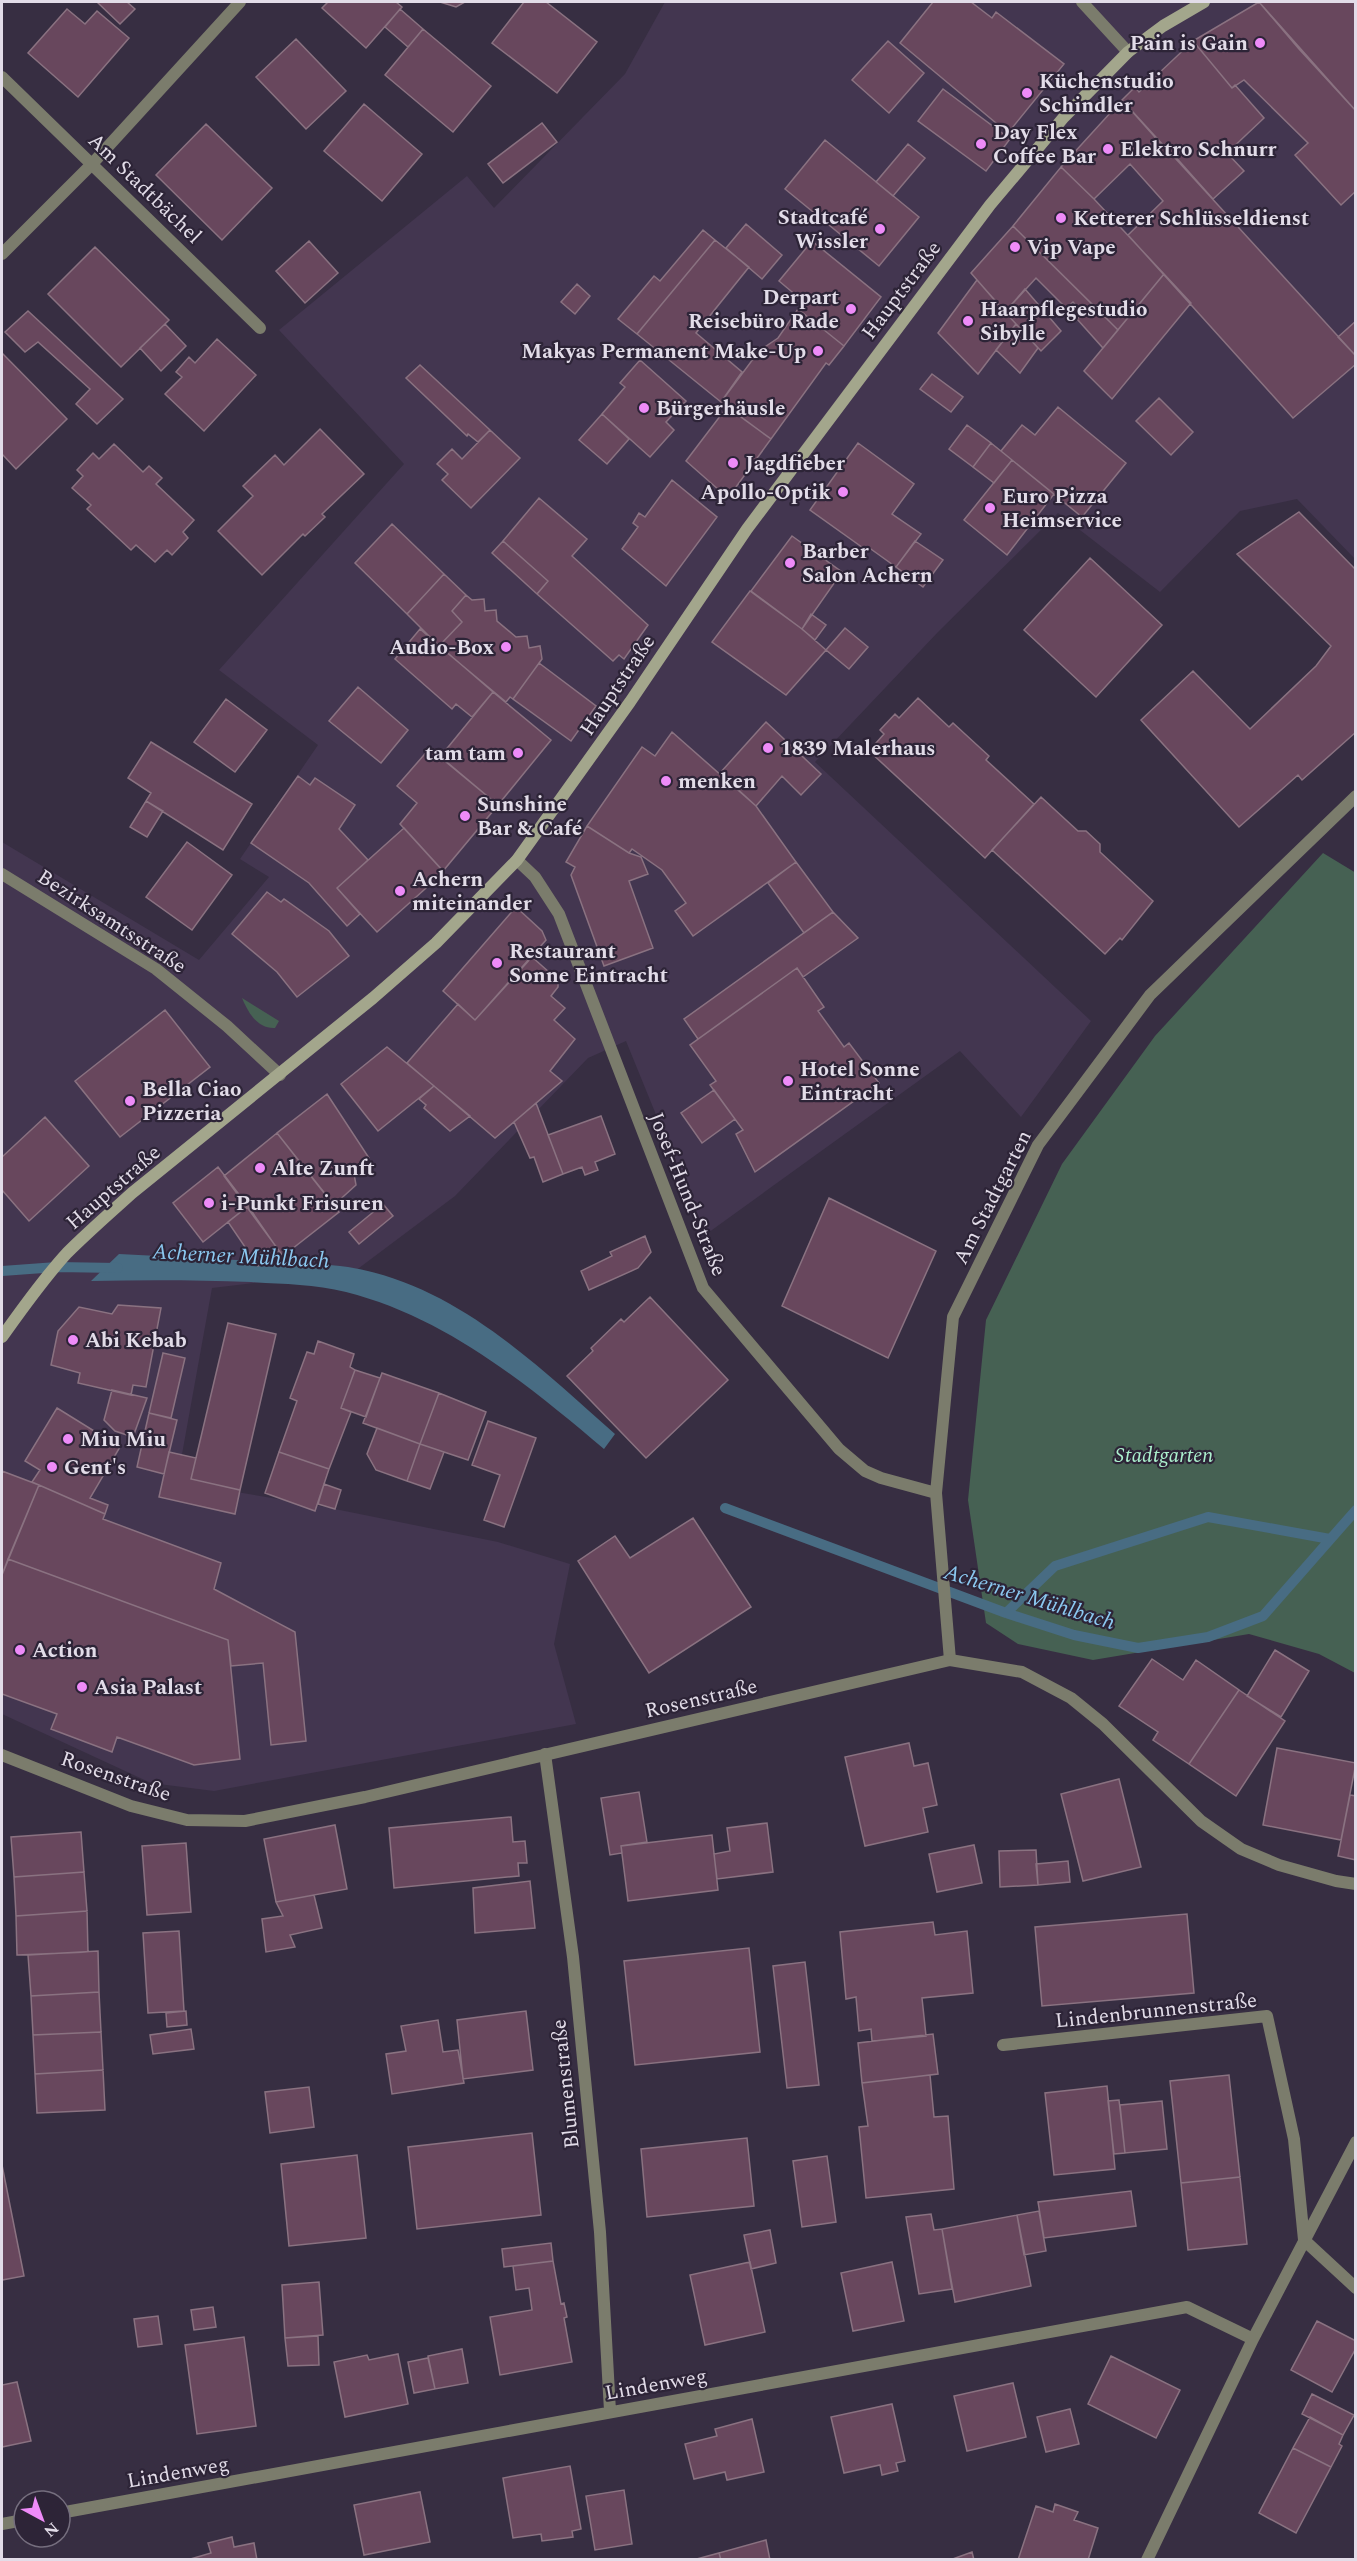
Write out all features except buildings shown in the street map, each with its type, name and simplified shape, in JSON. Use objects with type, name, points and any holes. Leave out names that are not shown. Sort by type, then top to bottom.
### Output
[{"type":"main road","name":"Hauptstraße","points":[[2,1337],[41,1283],[67,1254],[132,1193],[280,1075],[436,943],[517,860],[630,702],[747,529],[990,205],[1064,117],[1128,52],[1163,26],[1204,2]]},
{"type":"street","points":[[2,254],[92,164],[240,2]]},
{"type":"street","points":[[1082,2],[1128,52]]},
{"type":"street","name":"Am Stadtbächel","points":[[2,77],[260,328]]},
{"type":"street","name":"Am Stadtgarten","points":[[950,1659],[936,1493],[953,1317],[1038,1145],[1150,995],[1356,796]]},
{"type":"street","name":"Josef-Hund-Straße","points":[[517,860],[535,877],[559,914],[703,1288],[839,1449],[865,1471],[881,1478],[936,1493]]},
{"type":"street","name":"Bezirksamtsstraße","points":[[2,874],[156,969],[227,1026],[280,1075]]},
{"type":"street","name":"Rosenstraße","points":[[2,1755],[130,1806],[187,1820],[245,1821],[365,1797],[950,1659],[1022,1672],[1071,1698],[1103,1724],[1201,1821],[1241,1849],[1279,1865],[1335,1881],[1356,1884]]},
{"type":"street","name":"Blumenstraße","points":[[545,1754],[573,1957],[600,2232],[610,2412]]},
{"type":"street","name":"Lindenbrunnenstraße","points":[[1003,2045],[1267,2016],[1294,2139],[1304,2240]]},
{"type":"street","points":[[1147,2559],[1253,2339],[1356,2142]]},
{"type":"street","points":[[1304,2240],[1356,2288]]},
{"type":"street","name":"Lindenweg","points":[[72,2511],[1186,2307],[1253,2339]]},
{"type":"shaded area","points":[[665,2],[1355,2],[1355,559],[1297,499],[1240,511],[1160,592],[1058,513],[938,632],[815,762],[1091,1021],[1021,1117],[960,1051],[705,1235],[626,1041],[588,1058],[455,1196],[355,1271],[212,1288],[177,1482],[320,1506],[498,1542],[570,1564],[554,1644],[576,1724],[214,1791],[151,1783],[2,1714],[2,842],[199,960],[269,877],[240,859],[318,745],[219,670],[404,464],[279,330],[467,176],[494,208],[625,74]]},
{"type":"green space","name":"Stadtgarten","points":[[1323,853],[1356,873],[1355,1673],[1319,1654],[1249,1634],[1093,1660],[1018,1644],[986,1623],[968,1500],[986,1320],[1062,1164],[1155,1036]]},
{"type":"green space","points":[[242,998],[279,1021],[275,1028],[258,1023],[250,1014]]},
{"type":"water","points":[[119,1254],[332,1265],[387,1276],[459,1309],[492,1331],[524,1355],[615,1434],[604,1449],[515,1377],[451,1336],[382,1303],[334,1289],[298,1285],[211,1281],[91,1281]]},
{"type":"waterway","name":"Acherner Mühlbach","points":[[2,1271],[57,1267],[118,1268]]},
{"type":"waterway","name":"Acherner Mühlbach","points":[[725,1508],[1006,1613],[1074,1635],[1138,1648],[1208,1637],[1263,1616],[1356,1510]]},
{"type":"waterway","points":[[1006,1613],[1055,1566],[1208,1517],[1330,1539]]},
{"type":"place","name":"Pain is Gain","points":[[1260,43]]},
{"type":"place","name":"Küchenstudio Schindler","points":[[1027,93]]},
{"type":"place","name":"Day Flex Coffee Bar","points":[[981,144]]},
{"type":"place","name":"Elektro Schnurr","points":[[1108,149]]},
{"type":"place","name":"Ketterer Schlüsseldienst","points":[[1061,218]]},
{"type":"place","name":"Stadtcafé Wissler","points":[[880,229]]},
{"type":"place","name":"Vip Vape","points":[[1015,247]]},
{"type":"place","name":"Derpart Reisebüro Rade","points":[[851,309]]},
{"type":"place","name":"Haarpflegestudio Sibylle","points":[[968,321]]},
{"type":"place","name":"Makyas Permanent Make-Up","points":[[818,351]]},
{"type":"place","name":"Bürgerhäusle","points":[[644,408]]},
{"type":"place","name":"Jagdfieber","points":[[733,463]]},
{"type":"place","name":"Apollo-Optik","points":[[843,492]]},
{"type":"place","name":"Euro Pizza Heimservice","points":[[990,508]]},
{"type":"place","name":"Barber Salon Achern","points":[[790,563]]},
{"type":"place","name":"Audio-Box","points":[[506,647]]},
{"type":"place","name":"1839 Malerhaus","points":[[768,748]]},
{"type":"place","name":"tam tam","points":[[518,753]]},
{"type":"place","name":"menken","points":[[666,781]]},
{"type":"place","name":"Sunshine Bar & Café","points":[[465,816]]},
{"type":"place","name":"Achern miteinander","points":[[400,891]]},
{"type":"place","name":"Restaurant Sonne Eintracht","points":[[497,963]]},
{"type":"place","name":"Hotel Sonne Eintracht","points":[[788,1081]]},
{"type":"place","name":"Bella Ciao Pizzeria","points":[[130,1101]]},
{"type":"place","name":"Alte Zunft","points":[[260,1168]]},
{"type":"place","name":"i-Punkt Frisuren","points":[[209,1203]]},
{"type":"place","name":"Abi Kebab","points":[[73,1340]]},
{"type":"place","name":"Miu Miu","points":[[68,1439]]},
{"type":"place","name":"Gent's","points":[[52,1467]]},
{"type":"place","name":"Action","points":[[20,1650]]},
{"type":"place","name":"Asia Palast","points":[[82,1687]]}]
